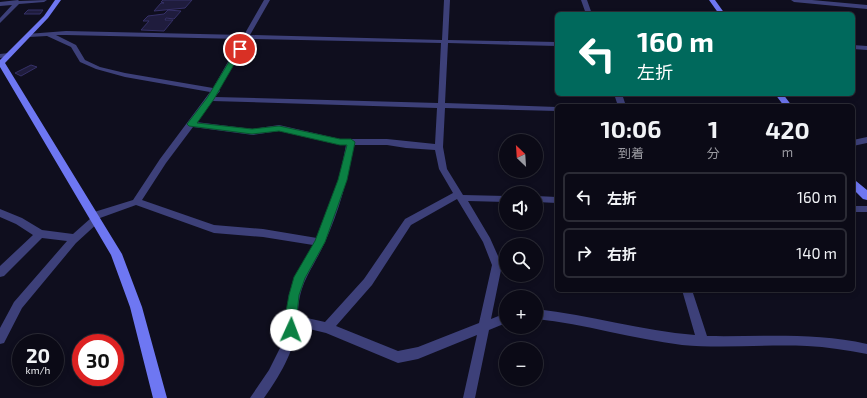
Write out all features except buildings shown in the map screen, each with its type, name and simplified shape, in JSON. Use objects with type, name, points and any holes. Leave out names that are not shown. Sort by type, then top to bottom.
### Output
[{"type":"street","points":[[0,4],[44,0]]},
{"type":"street","points":[[58,0],[46,17],[9,55],[0,61],[116,254],[127,278],[141,324],[160,398]]},
{"type":"street","points":[[0,339],[18,305],[95,217],[136,202],[163,161],[216,91],[268,0]]},
{"type":"street","points":[[447,0],[439,147],[443,169],[461,196],[487,241],[497,265],[470,398]]},
{"type":"street","points":[[584,0],[588,12]]},
{"type":"street","points":[[712,0],[721,12]]},
{"type":"street","points":[[794,0],[865,4]]},
{"type":"street","points":[[0,20],[18,2]]},
{"type":"street","points":[[29,34],[555,44]]},
{"type":"street","points":[[47,34],[74,46],[82,61],[98,68],[125,75],[216,91]]},
{"type":"street","points":[[855,47],[867,48]]},
{"type":"street","points":[[210,99],[555,109]]},
{"type":"street","points":[[191,124],[252,132],[279,128],[340,142],[387,142],[406,146],[439,147]]},
{"type":"street","points":[[855,143],[867,140]]},
{"type":"street","points":[[256,398],[278,364],[291,330],[294,295],[300,277],[320,242],[343,180],[351,142]]},
{"type":"street","points":[[855,185],[867,196]]},
{"type":"street","points":[[327,328],[368,282],[408,222],[461,196],[499,199]]},
{"type":"street","points":[[543,199],[555,200]]},
{"type":"street","points":[[136,202],[214,229],[263,233],[320,242]]},
{"type":"street","points":[[855,209],[867,209]]},
{"type":"street","points":[[0,213],[19,221],[40,234],[76,238]]},
{"type":"street","points":[[0,273],[40,234]]},
{"type":"street","points":[[688,292],[703,341]]},
{"type":"street","points":[[543,315],[583,320],[664,336],[703,341],[812,341],[867,349]]},
{"type":"street","points":[[291,320],[327,328],[398,357],[418,353],[499,321]]},
{"type":"route","points":[[240,49],[210,99],[191,124],[252,132],[279,128],[340,142],[351,142],[343,180],[320,242],[300,277],[294,295],[291,330]]}]
